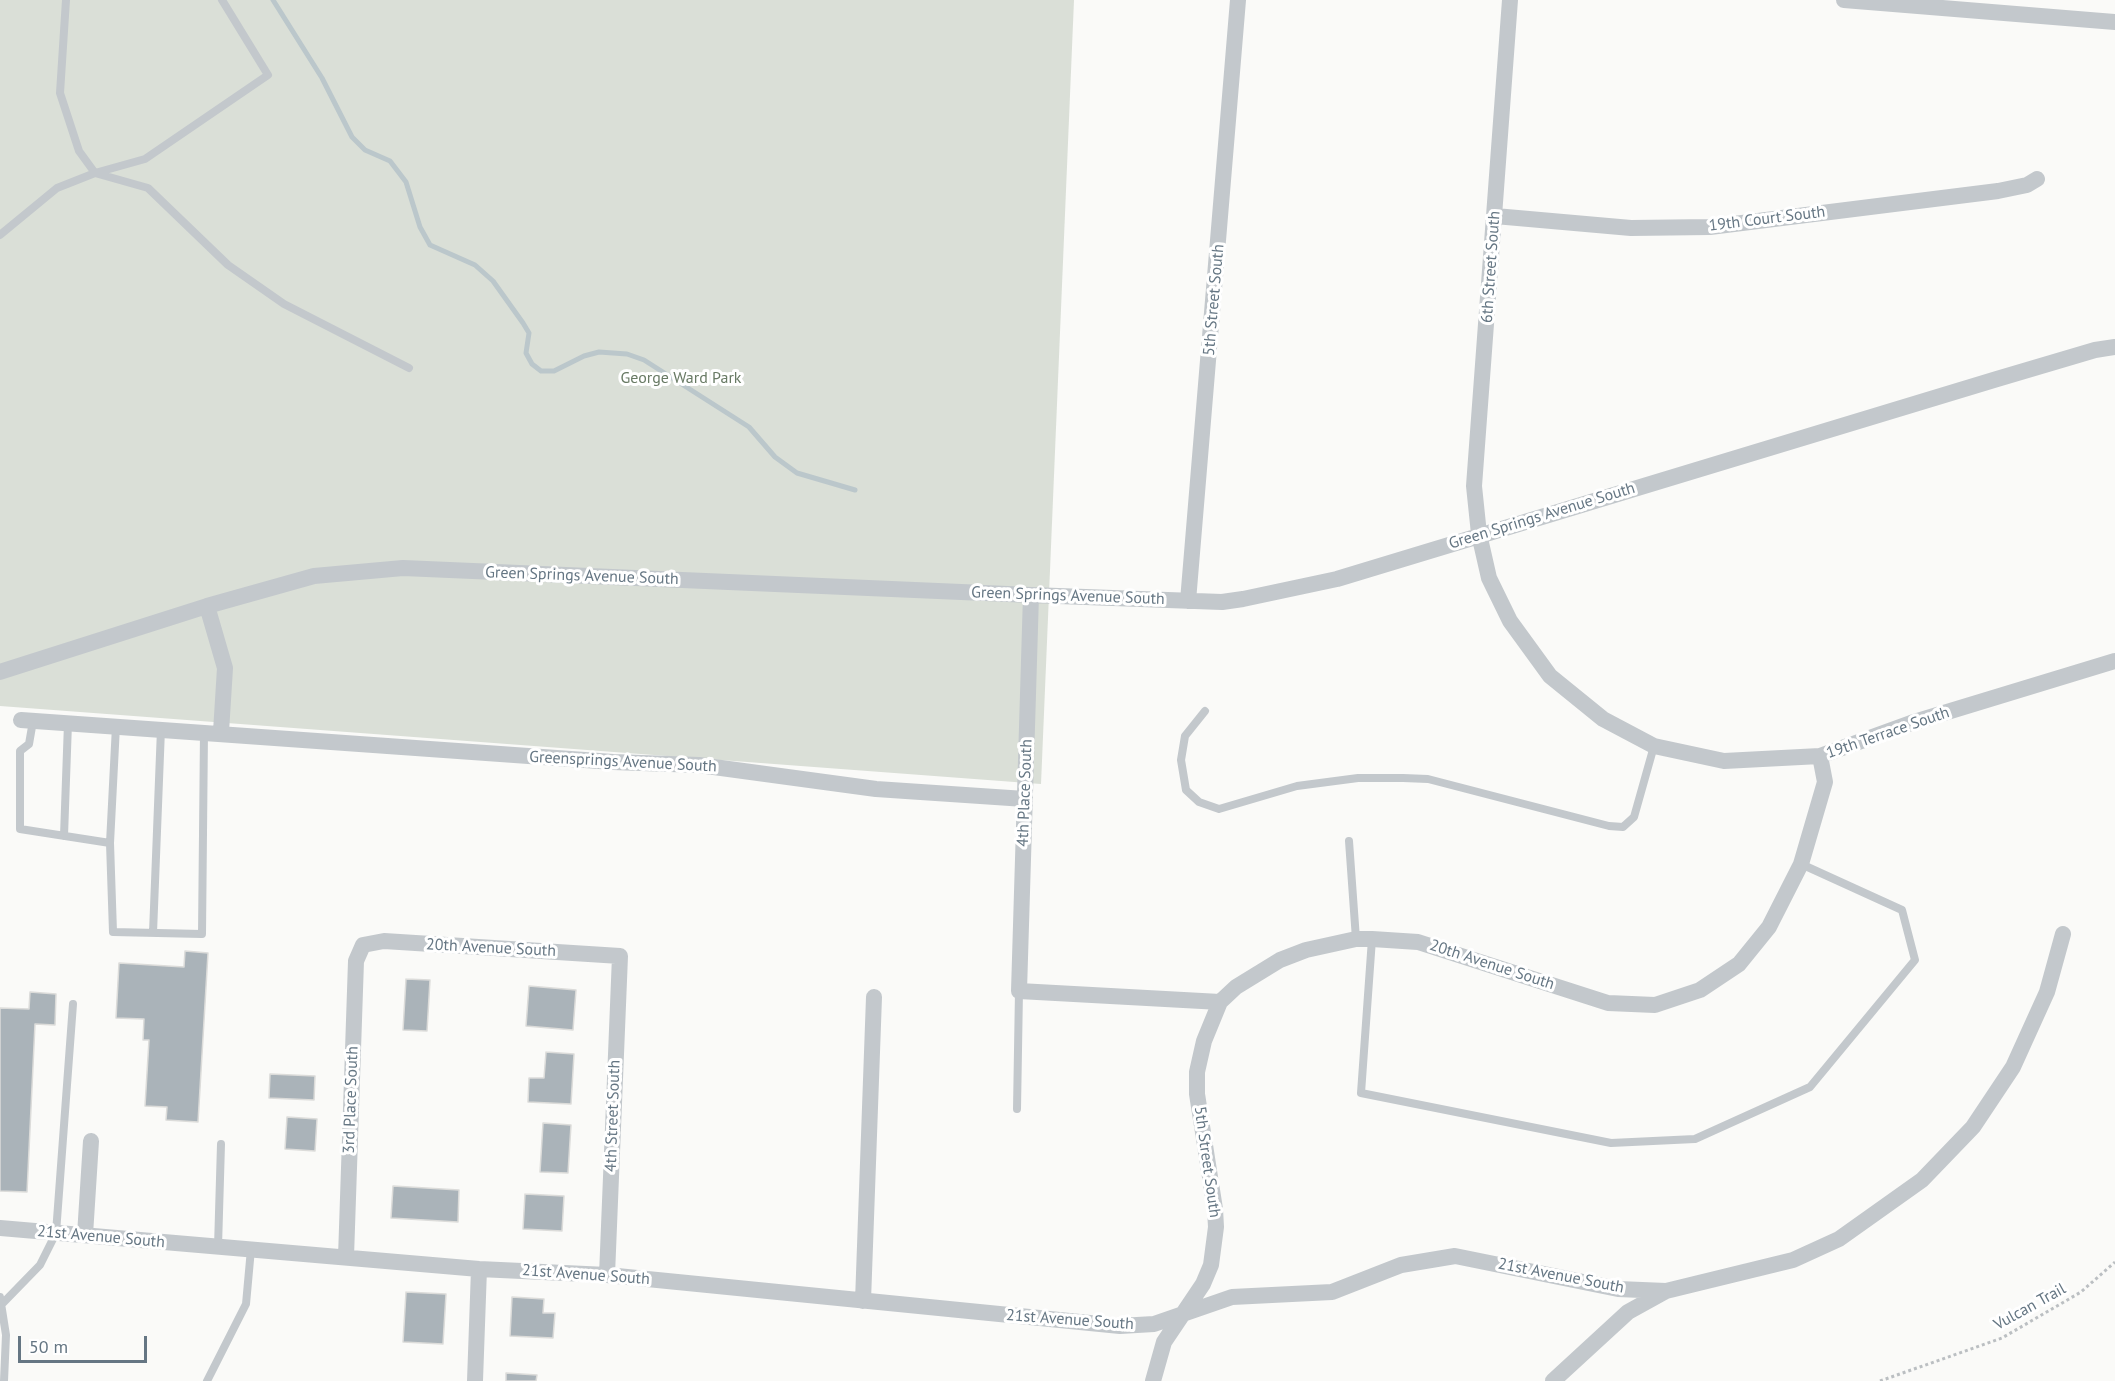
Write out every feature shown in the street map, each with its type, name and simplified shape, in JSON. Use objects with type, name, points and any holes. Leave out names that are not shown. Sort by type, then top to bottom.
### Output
[{"type":"street","name":"5th Street South","points":[[1188,601],[1238,0]]},
{"type":"street","name":"6th Street South","points":[[1479,534],[1474,486],[1510,0]]},
{"type":"street","points":[[1844,0],[2115,22]]},
{"type":"street","name":"19th Court South","points":[[1495,216],[1631,228],[1710,227],[1998,191],[2027,184],[2037,179]]},
{"type":"street","name":"Green Springs Avenue South","points":[[0,672],[207,606],[314,576],[403,568],[1188,601],[1222,602],[1243,599],[1337,579],[1479,534],[1997,379],[2095,350],[2115,347]]},
{"type":"street","name":"19th Terrace South","points":[[1479,534],[1489,578],[1510,621],[1550,676],[1603,719],[1653,746],[1724,761],[1820,756],[1911,723],[2115,661]]},
{"type":"street","name":"4th Place South","points":[[1019,991],[1031,595]]},
{"type":"street","points":[[207,606],[225,668],[221,732]]},
{"type":"street","name":"Greensprings Avenue South","points":[[27,720],[221,732],[381,747],[613,762],[699,765],[876,789],[1025,799]]},
{"type":"street","name":"20th Avenue South","points":[[1220,1002],[1236,987],[1280,960],[1306,950],[1364,939],[1419,942],[1608,1003],[1655,1005],[1700,990],[1739,964],[1768,927],[1801,864],[1825,782],[1820,756]]},
{"type":"street","name":"21st Avenue South","points":[[0,1228],[479,1269],[606,1275],[1120,1326],[1154,1324],[1232,1297],[1332,1292],[1401,1265],[1455,1256],[1618,1289],[1665,1291],[1793,1260],[1839,1239],[1922,1180],[1973,1127],[2013,1067],[2048,992],[2063,934]]},
{"type":"street","name":"20th Avenue South","points":[[363,945],[384,942],[620,956]]},
{"type":"street","name":"3rd Place South","points":[[346,1257],[356,961],[363,945]]},
{"type":"street","name":"4th Street South","points":[[606,1275],[620,956]]},
{"type":"street","points":[[1019,991],[1220,1002]]},
{"type":"street","points":[[863,1301],[874,997]]},
{"type":"street","name":"5th Street South","points":[[1153,1381],[1164,1342],[1203,1284],[1211,1265],[1216,1227],[1210,1170],[1197,1094],[1197,1072],[1204,1041],[1220,1002]]},
{"type":"street","points":[[86,1235],[91,1141]]},
{"type":"street","points":[[475,1381],[479,1269]]},
{"type":"street","points":[[1553,1381],[1628,1312],[1665,1291]]},
{"type":"lane","points":[[66,0],[60,93],[79,151],[95,173],[148,188],[228,265],[284,304],[409,368]]},
{"type":"lane","points":[[0,235],[57,188],[95,173],[145,159],[268,75],[222,0]]},
{"type":"lane","points":[[1205,711],[1185,736],[1181,760],[1186,790],[1199,802],[1219,809],[1297,786],[1358,778],[1428,779],[1599,824],[1623,827],[1634,817],[1653,746]]},
{"type":"lane","points":[[27,720],[29,744],[20,752],[20,829],[110,843]]},
{"type":"lane","points":[[64,836],[68,723]]},
{"type":"lane","points":[[116,726],[110,843],[113,932],[202,934],[204,731]]},
{"type":"lane","points":[[153,933],[161,729]]},
{"type":"lane","points":[[1349,841],[1364,939],[1361,1093],[1611,1143],[1695,1139],[1810,1088],[1916,960],[1902,910],[1801,864]]},
{"type":"lane","points":[[1017,1109],[1019,991]]},
{"type":"lane","points":[[4,1381],[6,1335],[1,1300],[40,1265],[56,1233],[73,1004]]},
{"type":"lane","points":[[218,1246],[221,1144]]},
{"type":"lane","points":[[207,1381],[246,1304],[251,1250]]},
{"type":"path","name":"Vulcan Trail","points":[[1880,1381],[2002,1338],[2081,1292],[2115,1262]]},
{"type":"green space","name":"George Ward Park","points":[[0,0],[1074,0],[1041,784],[0,706]]},
{"type":"building","points":[[185,951],[208,953],[198,1122],[166,1120],[167,1107],[145,1106],[149,1040],[143,1040],[144,1019],[116,1018],[119,963],[184,967]]},
{"type":"building","points":[[406,979],[430,980],[427,1031],[403,1030]]},
{"type":"building","points":[[529,986],[576,990],[573,1030],[526,1026]]},
{"type":"building","points":[[30,992],[56,994],[55,1025],[35,1024],[27,1192],[0,1191],[0,1008],[29,1009]]},
{"type":"building","points":[[546,1052],[574,1054],[571,1104],[528,1102],[529,1078],[544,1078]]},
{"type":"building","points":[[270,1074],[315,1076],[314,1100],[269,1098]]},
{"type":"building","points":[[287,1117],[317,1119],[315,1151],[285,1149]]},
{"type":"building","points":[[543,1123],[571,1125],[568,1173],[540,1172]]},
{"type":"building","points":[[393,1186],[459,1190],[458,1222],[391,1218]]},
{"type":"building","points":[[525,1194],[564,1196],[562,1231],[523,1229]]},
{"type":"building","points":[[406,1292],[446,1294],[443,1344],[403,1342]]},
{"type":"building","points":[[512,1297],[544,1299],[543,1313],[555,1313],[553,1338],[510,1336]]},
{"type":"building","points":[[506,1373],[537,1375],[536,1381],[506,1381]]},
{"type":"waterway","points":[[273,0],[322,78],[352,137],[365,150],[390,161],[406,182],[420,227],[430,245],[475,265],[493,281],[523,323],[529,333],[526,353],[532,364],[541,371],[554,371],[584,356],[599,352],[627,354],[644,360],[749,427],[775,457],[797,473],[855,490]]}]
